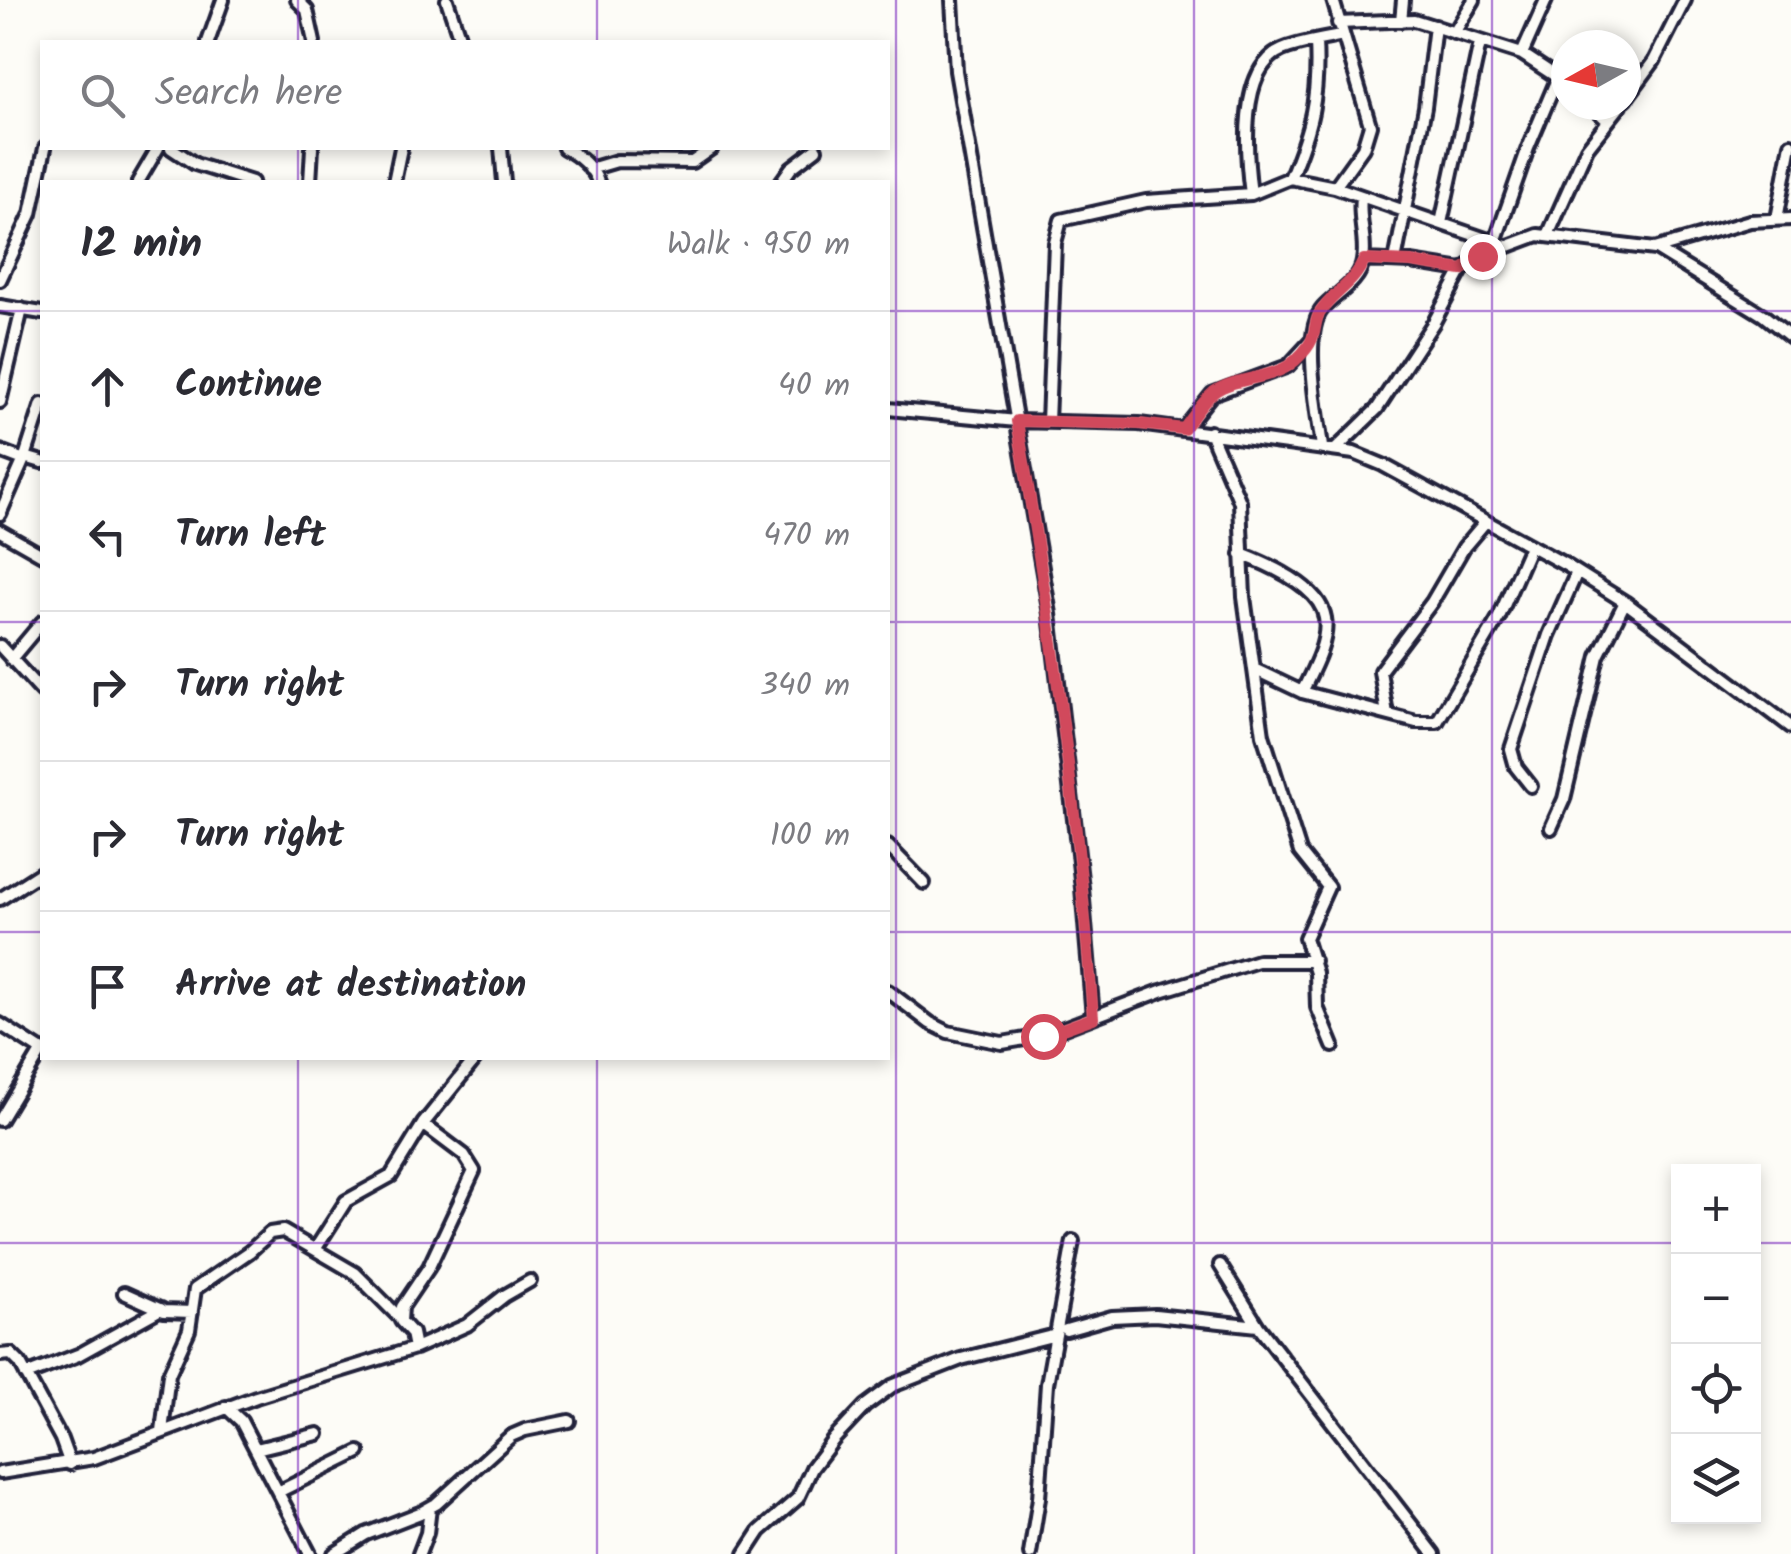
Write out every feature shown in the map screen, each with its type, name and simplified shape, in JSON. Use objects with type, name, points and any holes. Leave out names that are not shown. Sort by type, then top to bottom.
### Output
[{"type":"street","points":[[209,40],[223,0]]},
{"type":"street","points":[[297,0],[307,10],[314,40]]},
{"type":"street","points":[[447,0],[460,40]]},
{"type":"street","points":[[952,0],[956,71],[1058,676],[1093,1018]]},
{"type":"street","points":[[1333,0],[1370,125],[1363,148],[1334,187]]},
{"type":"street","points":[[1401,20],[1403,0]]},
{"type":"street","points":[[1454,33],[1474,0]]},
{"type":"street","points":[[1522,54],[1546,0]]},
{"type":"street","points":[[1641,79],[1686,0]]},
{"type":"street","points":[[1338,23],[1401,20],[1435,26],[1522,54],[1551,73]]},
{"type":"street","points":[[1395,261],[1425,107],[1435,26]]},
{"type":"street","points":[[1251,194],[1245,134],[1262,67],[1282,50],[1343,35]]},
{"type":"street","points":[[1290,178],[1318,93],[1316,42]]},
{"type":"street","points":[[1441,223],[1480,43]]},
{"type":"street","points":[[1500,244],[1528,148],[1551,102]]},
{"type":"street","points":[[1548,236],[1587,148],[1607,120]]},
{"type":"street","points":[[1776,219],[1791,144]]},
{"type":"street","points":[[1,273],[30,214],[45,150]]},
{"type":"street","points":[[139,180],[157,150]]},
{"type":"street","points":[[173,150],[195,164],[241,180]]},
{"type":"street","points":[[310,180],[312,150]]},
{"type":"street","points":[[394,180],[401,150]]},
{"type":"street","points":[[501,150],[504,180]]},
{"type":"street","points":[[566,150],[590,169],[597,180]]},
{"type":"street","points":[[590,169],[616,160],[692,162],[709,150]]},
{"type":"street","points":[[782,180],[791,168],[816,150]]},
{"type":"street","points":[[1048,422],[1055,244],[1061,220],[1146,201],[1251,194],[1290,178],[1334,187],[1500,244]]},
{"type":"street","points":[[1322,447],[1315,322],[1322,309],[1354,279],[1364,260],[1359,220],[1361,198]]},
{"type":"street","points":[[1655,249],[1719,228],[1791,219]]},
{"type":"street","points":[[1336,449],[1377,410],[1434,322],[1462,270],[1500,244],[1538,235],[1655,249],[1764,315],[1791,337]]},
{"type":"street","points":[[1364,260],[1462,270]]},
{"type":"street","points":[[0,306],[40,312]]},
{"type":"street","points":[[0,402],[22,310]]},
{"type":"street","points":[[1184,429],[1212,394],[1288,366],[1313,339]]},
{"type":"street","points":[[890,409],[1017,421],[1184,429],[1336,449],[1383,464],[1625,602],[1791,727]]},
{"type":"street","points":[[0,514],[40,410]]},
{"type":"street","points":[[1210,432],[1240,502],[1241,554],[1263,735],[1300,852],[1328,887],[1306,938],[1314,961],[1316,1007],[1333,1046]]},
{"type":"street","points":[[0,451],[40,462]]},
{"type":"street","points":[[1387,714],[1380,671],[1486,521]]},
{"type":"street","points":[[0,531],[40,554]]},
{"type":"street","points":[[1254,668],[1302,692],[1428,724],[1440,719],[1499,617],[1530,546]]},
{"type":"street","points":[[1241,554],[1281,571],[1321,606],[1325,616],[1322,644],[1302,692]]},
{"type":"street","points":[[1531,786],[1516,767],[1512,749],[1549,635],[1577,572]]},
{"type":"street","points":[[1552,828],[1564,799],[1598,656],[1625,602]]},
{"type":"street","points":[[11,659],[40,624]]},
{"type":"street","points":[[0,646],[40,690]]},
{"type":"street","points":[[890,848],[924,884]]},
{"type":"street","points":[[0,898],[40,873]]},
{"type":"street","points":[[890,993],[948,1032],[1002,1043],[1043,1036],[1179,985],[1258,961],[1314,961]]},
{"type":"street","points":[[0,1024],[40,1049]]},
{"type":"street","points":[[0,1120],[40,1053]]},
{"type":"street","points":[[316,1248],[346,1201],[390,1176],[423,1124],[474,1060]]},
{"type":"street","points":[[400,1319],[402,1307],[429,1267],[466,1195],[474,1171],[464,1156],[423,1124]]},
{"type":"street","points":[[162,1431],[169,1374],[189,1330],[195,1290],[270,1232],[283,1231],[355,1272],[412,1333],[415,1348]]},
{"type":"street","points":[[1030,1554],[1040,1498],[1047,1384],[1062,1332],[1074,1242]]},
{"type":"street","points":[[1220,1265],[1258,1326],[1434,1554]]},
{"type":"street","points":[[0,1473],[70,1464],[226,1407],[415,1348],[468,1326],[504,1296],[530,1281]]},
{"type":"street","points":[[124,1293],[160,1310],[192,1312]]},
{"type":"street","points":[[26,1376],[78,1355],[160,1310]]},
{"type":"street","points":[[745,1554],[760,1531],[798,1498],[812,1468],[834,1439],[865,1406],[892,1386],[961,1358],[1112,1317],[1155,1315],[1258,1326]]},
{"type":"street","points":[[0,1355],[15,1356],[61,1439],[70,1464]]},
{"type":"street","points":[[226,1407],[241,1421],[310,1554]]},
{"type":"street","points":[[334,1554],[376,1528],[430,1508],[511,1436],[569,1421]]},
{"type":"street","points":[[256,1449],[318,1434]]},
{"type":"street","points":[[280,1492],[359,1452]]},
{"type":"street","points":[[419,1554],[430,1508]]},
{"type":"route","points":[[1043,1036],[1093,1018],[1088,939],[1058,676],[1017,421],[1184,429],[1222,387],[1271,374],[1301,354],[1313,339],[1322,309],[1354,279],[1364,260],[1462,270],[1482,256]]}]
